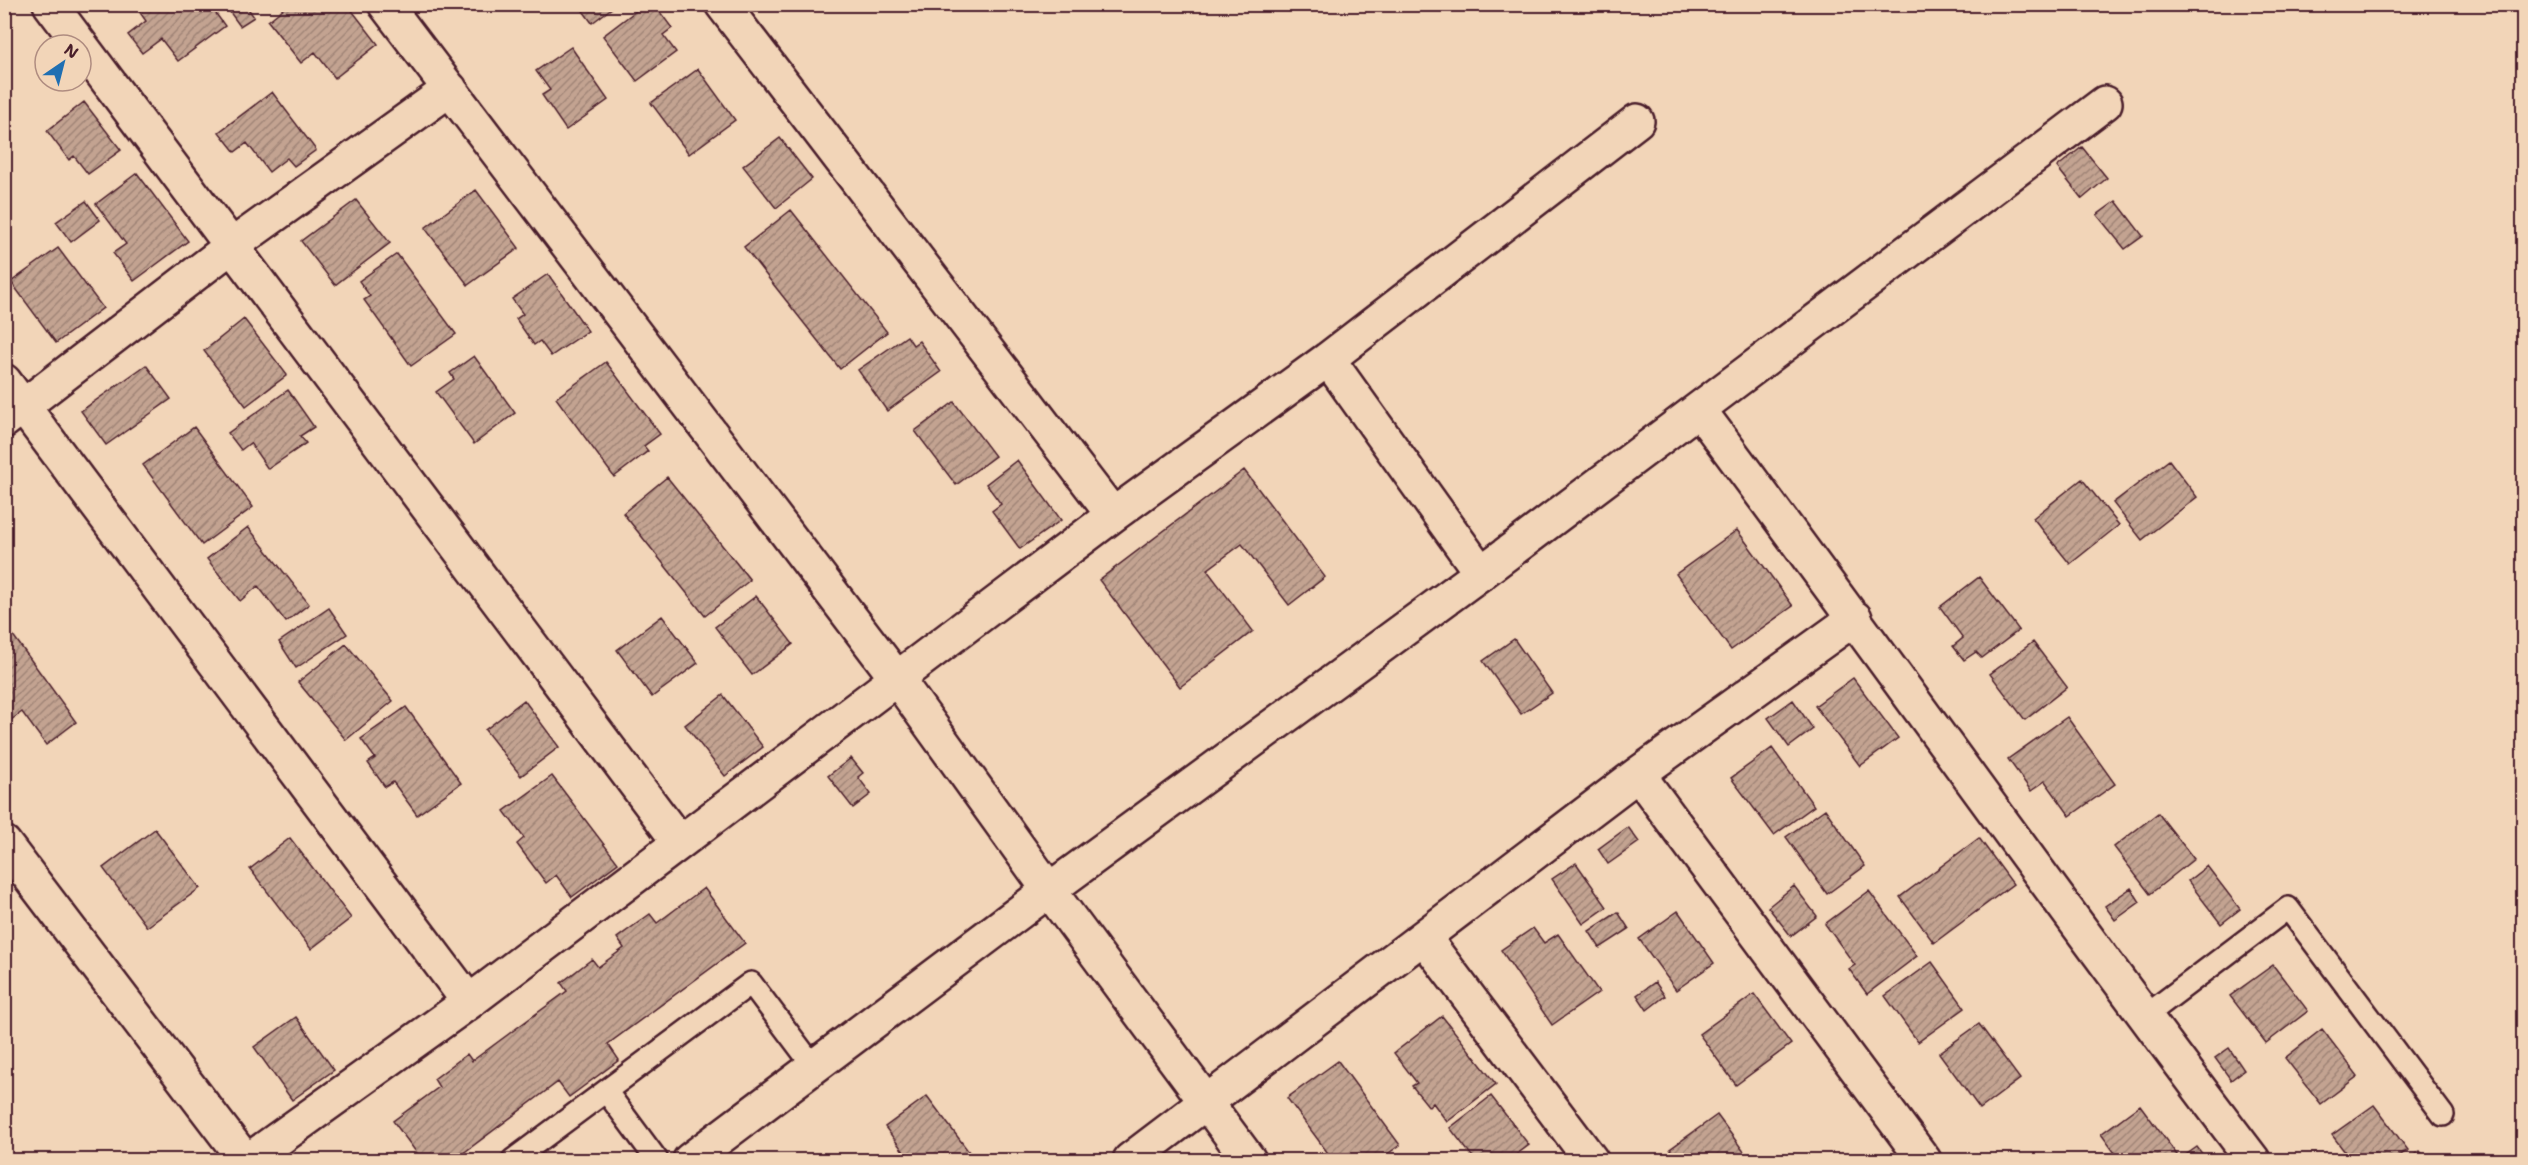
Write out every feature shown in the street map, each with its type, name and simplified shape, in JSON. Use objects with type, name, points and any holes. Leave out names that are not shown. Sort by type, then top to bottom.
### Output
[{"type":"street","points":[[50,4],[679,842]]},
{"type":"street","points":[[385,4],[898,680],[1205,1104],[1249,1161]]},
{"type":"street","points":[[722,4],[1113,516]]},
{"type":"street","points":[[14,414],[233,245],[450,89]]},
{"type":"street","points":[[690,1161],[1049,890],[1481,573],[2105,103]]},
{"type":"street","points":[[4,843],[247,1161],[469,1002],[1113,516],[1328,358],[1637,121]]},
{"type":"street","points":[[1328,358],[1481,573]]},
{"type":"street","points":[[4,381],[14,414],[469,1002]]},
{"type":"street","points":[[1699,410],[1855,618],[2144,1017],[2253,1161]]},
{"type":"street","points":[[1130,1161],[1425,939],[1638,774],[1855,618]]},
{"type":"street","points":[[1638,774],[1924,1161]]},
{"type":"street","points":[[1425,939],[1591,1161]]},
{"type":"lane","points":[[2144,1017],[2288,908],[2443,1115]]},
{"type":"lane","points":[[513,1161],[751,983],[814,1067]]},
{"type":"lane","points":[[606,1091],[657,1161]]},
{"type":"building","points":[[134,4],[209,4],[225,26],[178,61],[161,39],[142,53],[128,35],[146,21]]},
{"type":"building","points":[[224,4],[245,4],[254,17],[240,26]]},
{"type":"building","points":[[289,4],[347,4],[378,44],[335,78],[315,52],[301,63],[268,21]]},
{"type":"building","points":[[578,4],[617,4],[592,23]]},
{"type":"building","points":[[645,4],[654,4],[672,28],[663,35],[676,52],[637,81],[603,36]]},
{"type":"building","points":[[571,47],[608,100],[566,130],[542,95],[550,90],[536,71]]},
{"type":"building","points":[[698,69],[735,120],[689,154],[651,103]]},
{"type":"building","points":[[272,92],[316,150],[294,166],[287,158],[269,172],[247,143],[235,152],[219,132]]},
{"type":"building","points":[[84,102],[121,150],[88,174],[74,156],[69,160],[47,131]]},
{"type":"building","points":[[780,138],[812,179],[776,208],[743,166]]},
{"type":"building","points":[[2082,147],[2107,178],[2082,199],[2057,167]]},
{"type":"building","points":[[137,173],[188,241],[134,281],[113,253],[126,244],[96,204]]},
{"type":"building","points":[[476,190],[519,248],[468,285],[425,228]]},
{"type":"building","points":[[356,200],[390,243],[335,285],[301,241]]},
{"type":"building","points":[[86,201],[100,220],[71,242],[56,222]]},
{"type":"building","points":[[2116,201],[2143,236],[2125,249],[2097,215]]},
{"type":"building","points":[[791,210],[887,332],[840,369],[744,247]]},
{"type":"building","points":[[58,248],[103,308],[56,343],[11,282]]},
{"type":"building","points":[[397,254],[456,334],[411,366],[364,300],[370,296],[359,281]]},
{"type":"building","points":[[548,274],[588,331],[551,356],[540,341],[534,345],[516,319],[523,314],[512,299]]},
{"type":"building","points":[[244,319],[287,375],[246,406],[204,351]]},
{"type":"building","points":[[907,336],[913,345],[919,341],[941,372],[887,411],[858,370]]},
{"type":"building","points":[[474,356],[515,413],[474,444],[436,392],[454,379],[450,373]]},
{"type":"building","points":[[606,362],[660,434],[644,446],[648,451],[614,477],[556,398]]},
{"type":"building","points":[[146,365],[171,399],[106,445],[81,411]]},
{"type":"building","points":[[288,390],[314,427],[300,436],[306,443],[268,469],[250,443],[241,450],[228,433]]},
{"type":"building","points":[[954,402],[995,456],[956,485],[915,431]]},
{"type":"building","points":[[194,427],[253,507],[202,545],[143,465]]},
{"type":"building","points":[[1017,460],[1061,520],[1020,549],[992,511],[1001,504],[986,484]]},
{"type":"building","points":[[2169,460],[2197,497],[2142,540],[2113,503]]},
{"type":"building","points":[[1244,470],[1325,577],[1289,605],[1242,544],[1207,570],[1253,631],[1180,687],[1099,580]]},
{"type":"building","points":[[667,477],[750,580],[705,616],[623,513]]},
{"type":"building","points":[[2082,479],[2119,525],[2070,564],[2033,518]]},
{"type":"building","points":[[248,527],[309,604],[286,622],[258,586],[240,601],[207,559]]},
{"type":"building","points":[[1737,530],[1793,606],[1731,650],[1676,574]]},
{"type":"building","points":[[1979,577],[2019,630],[1982,658],[1976,652],[1964,660],[1953,646],[1963,638],[1940,607]]},
{"type":"building","points":[[756,596],[793,644],[752,675],[715,627]]},
{"type":"building","points":[[329,608],[347,634],[296,668],[279,642]]},
{"type":"building","points":[[662,616],[698,663],[652,697],[617,650]]},
{"type":"building","points":[[7,627],[76,722],[46,745],[22,712],[4,725]]},
{"type":"building","points":[[1514,639],[1552,693],[1521,714],[1483,661]]},
{"type":"building","points":[[2033,642],[2067,687],[2025,720],[1990,674]]},
{"type":"building","points":[[346,644],[393,701],[346,740],[298,682]]},
{"type":"building","points":[[1853,678],[1898,738],[1860,766],[1815,706]]},
{"type":"building","points":[[723,695],[763,747],[725,776],[685,725]]},
{"type":"building","points":[[524,700],[559,747],[521,776],[485,730]]},
{"type":"building","points":[[1793,700],[1813,729],[1789,747],[1768,718]]},
{"type":"building","points":[[406,707],[461,783],[417,815],[393,782],[385,787],[368,763],[375,758],[361,739]]},
{"type":"building","points":[[2067,717],[2115,784],[2070,816],[2045,781],[2031,791],[2008,759]]},
{"type":"building","points":[[1772,748],[1814,806],[1774,835],[1731,778]]},
{"type":"building","points":[[851,758],[863,773],[858,777],[871,794],[853,808],[828,776]]},
{"type":"building","points":[[552,776],[618,863],[572,897],[556,875],[546,883],[517,844],[524,838],[504,811]]},
{"type":"building","points":[[1825,809],[1865,866],[1827,894],[1786,837]]},
{"type":"building","points":[[2158,813],[2194,859],[2150,894],[2114,847]]},
{"type":"building","points":[[1628,827],[1639,842],[1608,864],[1598,849]]},
{"type":"building","points":[[155,829],[200,888],[147,927],[103,868]]},
{"type":"building","points":[[290,838],[351,918],[311,949],[250,869]]},
{"type":"building","points":[[1979,838],[2013,884],[1934,943],[1900,897]]},
{"type":"building","points":[[1576,863],[1607,907],[1583,924],[1552,879]]},
{"type":"building","points":[[2207,866],[2240,909],[2221,924],[2188,881]]},
{"type":"building","points":[[1794,886],[1817,916],[1791,936],[1768,907]]},
{"type":"building","points":[[704,888],[745,943],[608,1044],[619,1060],[569,1097],[558,1082],[454,1160],[422,1160],[393,1121],[439,1087],[434,1079],[467,1054],[472,1061],[567,991],[561,983],[592,959],[598,967],[624,948],[617,938],[650,914],[657,923]]},
{"type":"building","points":[[2131,888],[2140,902],[2115,920],[2105,906]]},
{"type":"building","points":[[1869,891],[1917,956],[1867,994],[1849,969],[1855,965],[1825,924]]},
{"type":"building","points":[[1678,911],[1714,963],[1676,990],[1639,939]]},
{"type":"building","points":[[1618,912],[1629,929],[1600,948],[1589,931]]},
{"type":"building","points":[[1533,928],[1544,943],[1558,934],[1599,992],[1552,1025],[1501,950]]},
{"type":"building","points":[[1932,962],[1965,1008],[1918,1042],[1885,996]]},
{"type":"building","points":[[2273,965],[2308,1011],[2266,1043],[2230,996]]},
{"type":"building","points":[[1655,982],[1665,996],[1647,1010],[1637,995]]},
{"type":"building","points":[[1754,994],[1791,1044],[1736,1085],[1699,1034]]},
{"type":"building","points":[[1442,1016],[1496,1084],[1447,1122],[1433,1103],[1429,1107],[1412,1086],[1417,1083],[1394,1053]]},
{"type":"building","points":[[296,1017],[334,1070],[292,1100],[254,1047]]},
{"type":"building","points":[[1979,1024],[2020,1079],[1980,1109],[1939,1053]]},
{"type":"building","points":[[2322,1029],[2358,1076],[2321,1104],[2285,1058]]},
{"type":"building","points":[[2229,1048],[2244,1070],[2231,1080],[2215,1058]]},
{"type":"building","points":[[1338,1061],[1400,1145],[1379,1160],[1333,1160],[1287,1098]]},
{"type":"building","points":[[927,1096],[975,1160],[910,1160],[885,1127]]},
{"type":"building","points":[[1491,1096],[1529,1145],[1509,1160],[1475,1160],[1450,1128]]},
{"type":"building","points":[[2140,1105],[2180,1159],[2197,1147],[2207,1160],[2120,1160],[2101,1134]]},
{"type":"building","points":[[2374,1105],[2408,1150],[2393,1160],[2351,1160],[2332,1135]]},
{"type":"building","points":[[1717,1115],[1750,1160],[1679,1160],[1670,1149]]},
{"type":"building","points":[[2420,1151],[2427,1160],[2406,1160]]}]
